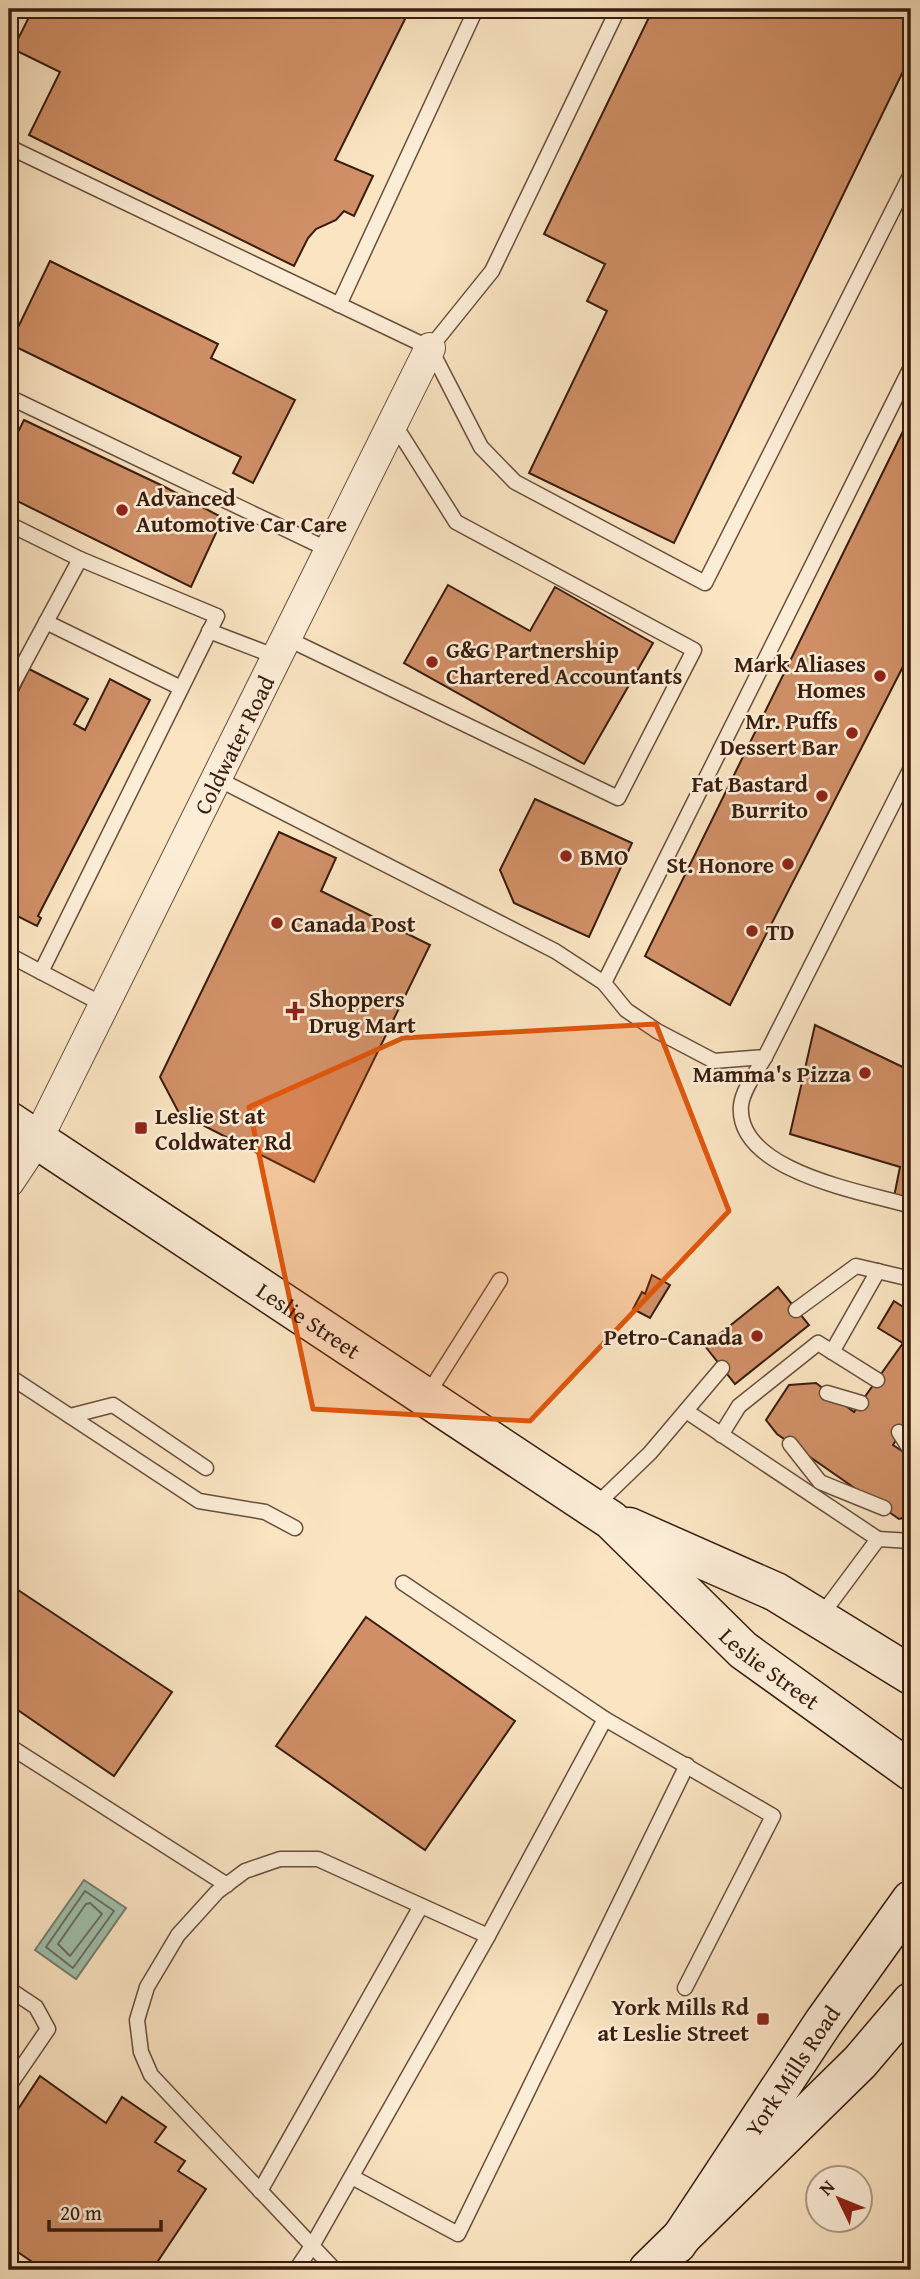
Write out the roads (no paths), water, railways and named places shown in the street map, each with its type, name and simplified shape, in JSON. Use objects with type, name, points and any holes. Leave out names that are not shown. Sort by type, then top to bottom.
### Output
[{"type":"main road","name":"Leslie Street","points":[[23,1131],[602,1514],[776,1592],[911,1675]]},
{"type":"main road","name":"Leslie Street","points":[[602,1514],[743,1650],[911,1771]]},
{"type":"main road","name":"York Mills Road","points":[[677,2244],[823,2023],[911,1900]]},
{"type":"main road","name":"York Mills Road","points":[[648,2270],[860,2062],[911,2002]]},
{"type":"street","name":"Coldwater Road","points":[[9,1182],[23,1131],[104,1005],[429,348]]},
{"type":"lane","points":[[339,305],[476,9]]},
{"type":"lane","points":[[429,348],[492,271],[618,9]]},
{"type":"lane","points":[[9,147],[429,348],[481,447],[515,482],[705,583],[911,174]]},
{"type":"lane","points":[[604,983],[911,368]]},
{"type":"lane","points":[[9,397],[329,550]]},
{"type":"lane","points":[[209,631],[281,648],[618,798],[694,650],[456,522],[393,422]]},
{"type":"lane","points":[[9,524],[80,559],[217,616],[41,972]]},
{"type":"lane","points":[[9,691],[80,559]]},
{"type":"lane","points":[[46,622],[181,688]]},
{"type":"lane","points":[[911,768],[746,1091],[741,1106],[744,1125],[756,1144],[773,1160],[795,1172],[911,1206]]},
{"type":"lane","points":[[216,778],[518,931],[604,983],[626,1010],[657,1031],[714,1061],[765,1057]]},
{"type":"lane","points":[[9,955],[104,1005]]},
{"type":"lane","points":[[796,1310],[856,1266],[911,1279]]},
{"type":"lane","points":[[832,1352],[878,1271]]},
{"type":"lane","points":[[426,1397],[500,1280]]},
{"type":"lane","points":[[721,1435],[739,1406],[818,1343],[877,1380]]},
{"type":"lane","points":[[602,1514],[722,1368]]},
{"type":"lane","points":[[9,1376],[199,1501],[265,1512],[295,1528]]},
{"type":"lane","points":[[827,1392],[861,1403]]},
{"type":"lane","points":[[70,1416],[113,1405],[206,1468]]},
{"type":"lane","points":[[686,1411],[878,1539],[911,1541]]},
{"type":"lane","points":[[900,1432],[911,1451]]},
{"type":"lane","points":[[790,1444],[820,1482],[884,1508]]},
{"type":"lane","points":[[811,1494],[820,1482],[822,1465]]},
{"type":"lane","points":[[820,1482],[855,1489]]},
{"type":"lane","points":[[819,1618],[878,1539]]},
{"type":"lane","points":[[403,1583],[605,1719],[773,1816],[685,1988]]},
{"type":"lane","points":[[296,2270],[352,2177],[488,1936],[605,1719]]},
{"type":"lane","points":[[9,1746],[227,1885]]},
{"type":"lane","points":[[352,2177],[458,2234],[687,1765]]},
{"type":"lane","points":[[335,2270],[151,2074],[141,2052],[137,2020],[147,1986],[188,1922],[246,1871],[280,1859],[318,1859],[488,1936]]},
{"type":"lane","points":[[260,2191],[421,1906]]},
{"type":"lane","points":[[9,1989],[36,2007],[48,2029],[9,2086]]},
{"type":"water","points":[[84,1880],[126,1908],[76,1979],[35,1950]]},
{"type":"place","name":"Advanced Automotive Car Care","points":[[122,510]]},
{"type":"place","name":"G&G Partnership Chartered Accountants","points":[[432,662]]},
{"type":"place","name":"Mark Aliases Homes","points":[[880,676]]},
{"type":"place","name":"Mr. Puffs Dessert Bar","points":[[852,733]]},
{"type":"place","name":"Fat Bastard Burrito","points":[[822,796]]},
{"type":"place","name":"BMO","points":[[566,856]]},
{"type":"place","name":"St. Honore","points":[[788,864]]},
{"type":"place","name":"Canada Post","points":[[277,923]]},
{"type":"place","name":"TD","points":[[752,931]]},
{"type":"place","name":"Shoppers Drug Mart","points":[[295,1011]]},
{"type":"place","name":"Mamma's Pizza","points":[[865,1073]]},
{"type":"place","name":"Leslie St at Coldwater Rd","points":[[141,1128]]},
{"type":"place","name":"Petro-Canada","points":[[757,1336]]},
{"type":"place","name":"York Mills Rd at Leslie Street","points":[[763,2019]]}]
